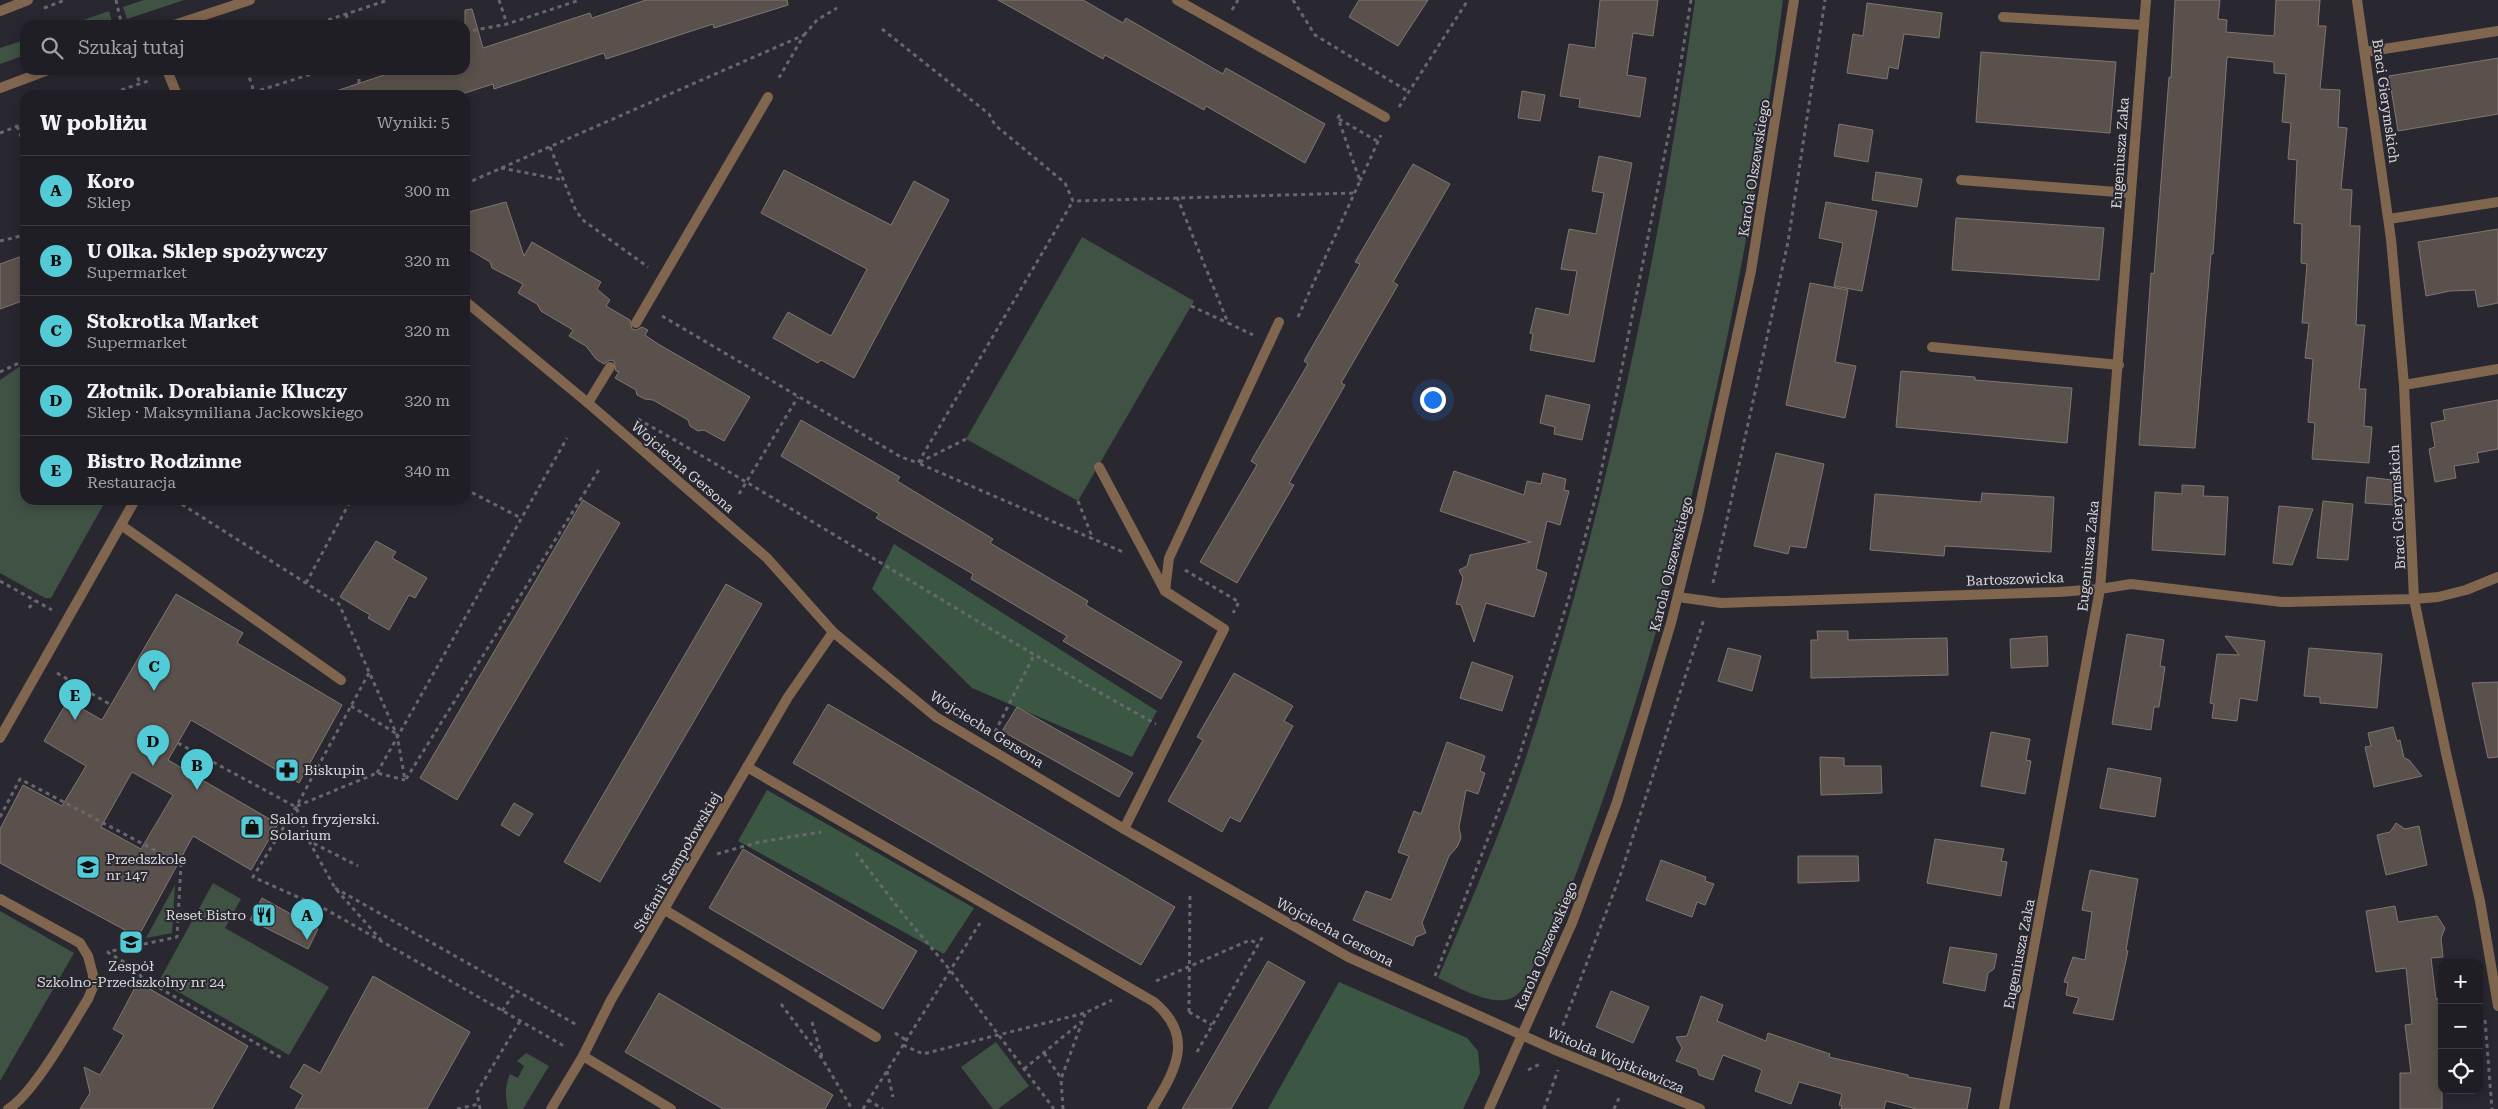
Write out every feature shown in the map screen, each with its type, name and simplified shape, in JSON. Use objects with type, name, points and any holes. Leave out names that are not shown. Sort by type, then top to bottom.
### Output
[{"type":"street","points":[[0,11],[28,0]]},
{"type":"street","points":[[189,20],[250,0]]},
{"type":"street","points":[[1177,0],[1385,117]]},
{"type":"street","name":"Karola Olszewskiego","points":[[1489,1109],[1572,923],[1617,802],[1678,597],[1751,271],[1794,0]]},
{"type":"street","name":"Eugeniusza Zaka","points":[[2004,1109],[2100,589],[2119,365],[2130,193],[2146,0]]},
{"type":"street","name":"Braci Gierymskich","points":[[2357,0],[2389,220],[2404,385],[2414,598],[2446,753],[2480,901],[2498,1006]]},
{"type":"street","points":[[2003,17],[2144,25]]},
{"type":"street","points":[[2365,52],[2498,31]]},
{"type":"street","points":[[0,88],[35,75]]},
{"type":"street","points":[[169,75],[175,90]]},
{"type":"street","points":[[636,323],[768,97]]},
{"type":"street","points":[[1961,180],[2130,193]]},
{"type":"street","points":[[2389,220],[2498,202]]},
{"type":"street","name":"Wojciecha Gersona","points":[[470,305],[588,403],[768,558],[833,632],[936,718],[1124,829],[1348,957],[1522,1035]]},
{"type":"street","points":[[1165,591],[1169,558],[1279,322]]},
{"type":"street","points":[[1932,347],[2119,365]]},
{"type":"street","points":[[588,403],[610,367]]},
{"type":"street","points":[[2404,385],[2498,369]]},
{"type":"street","points":[[1099,467],[1165,591],[1224,629],[1124,829]]},
{"type":"street","points":[[0,738],[132,505]]},
{"type":"street","points":[[120,525],[341,680]]},
{"type":"street","name":"Bartoszowicka","points":[[1678,597],[1721,603],[2100,589],[2131,584],[2282,602],[2438,597],[2466,590],[2498,578]]},
{"type":"street","name":"Stefanii Sempołowskiej","points":[[551,1109],[583,1056],[611,1000],[788,697],[833,632]]},
{"type":"street","points":[[747,767],[843,826],[991,906],[1154,1002],[1168,1014],[1176,1033],[1178,1051],[1173,1073],[1152,1109]]},
{"type":"street","points":[[0,899],[80,944],[88,956],[93,986],[88,998],[30,1088],[16,1104],[8,1109]]},
{"type":"street","points":[[665,910],[876,1037]]},
{"type":"street","name":"Witolda Wojtkiewicza","points":[[1522,1035],[1700,1109]]},
{"type":"street","points":[[583,1056],[672,1109]]},
{"type":"path","points":[[116,0],[120,20]]},
{"type":"path","points":[[328,20],[388,0]]},
{"type":"path","points":[[499,0],[507,24]]},
{"type":"path","points":[[470,31],[507,24],[580,0]]},
{"type":"path","points":[[1235,5],[1238,0]]},
{"type":"path","points":[[1293,0],[1316,36],[1409,92]]},
{"type":"path","points":[[1398,108],[1468,0]]},
{"type":"path","points":[[1429,994],[1517,763],[1573,585],[1597,492],[1623,369],[1671,127],[1691,0]]},
{"type":"path","points":[[768,97],[804,35],[817,20],[837,8]]},
{"type":"path","points":[[346,14],[348,20]]},
{"type":"path","points":[[882,29],[989,114],[995,125],[1065,183],[1073,201]]},
{"type":"path","points":[[470,182],[804,35]]},
{"type":"path","points":[[137,75],[140,84]]},
{"type":"path","points":[[121,90],[161,75]]},
{"type":"path","points":[[249,75],[253,90]]},
{"type":"path","points":[[260,90],[308,75]]},
{"type":"path","points":[[359,75],[359,83]]},
{"type":"path","points":[[1347,95],[1338,118],[1360,181]]},
{"type":"path","points":[[1338,118],[1377,141]]},
{"type":"path","points":[[0,133],[20,125]]},
{"type":"path","points":[[17,126],[20,134]]},
{"type":"path","points":[[1297,319],[1377,141],[1383,133]]},
{"type":"path","points":[[550,147],[576,211],[584,221],[663,277]]},
{"type":"path","points":[[501,168],[564,180]]},
{"type":"path","points":[[1073,201],[1355,193]]},
{"type":"path","points":[[1177,197],[1228,323]]},
{"type":"path","points":[[918,462],[1073,201]]},
{"type":"path","points":[[0,241],[20,236]]},
{"type":"path","points":[[1191,306],[1269,343]]},
{"type":"path","points":[[646,307],[901,456],[1149,562]]},
{"type":"path","points":[[0,372],[20,362]]},
{"type":"path","points":[[739,494],[798,397]]},
{"type":"path","points":[[636,418],[747,481],[1034,655],[1172,733]]},
{"type":"path","points":[[296,807],[377,772],[567,438]]},
{"type":"path","points":[[918,462],[966,439]]},
{"type":"path","points":[[405,780],[600,468]]},
{"type":"path","points":[[470,492],[522,518]]},
{"type":"path","points":[[1078,501],[1093,539]]},
{"type":"path","points":[[183,505],[339,604],[397,735],[405,780]]},
{"type":"path","points":[[306,583],[348,505]]},
{"type":"path","points":[[1183,568],[1239,602],[1224,629]]},
{"type":"path","points":[[0,582],[67,619]]},
{"type":"path","points":[[29,608],[35,600]]},
{"type":"path","points":[[994,732],[1034,655]]},
{"type":"path","points":[[41,664],[111,704]]},
{"type":"path","points":[[369,673],[296,807],[253,877],[327,910],[564,1046]]},
{"type":"path","points":[[351,706],[397,735]]},
{"type":"path","points":[[178,743],[296,807],[309,841],[335,888],[383,942]]},
{"type":"path","points":[[377,772],[405,780]]},
{"type":"path","points":[[0,816],[20,778],[181,864],[177,937],[88,956]]},
{"type":"path","points":[[717,855],[760,842],[843,826],[846,839],[903,914],[950,970],[1054,1109]]},
{"type":"path","points":[[309,841],[358,866]]},
{"type":"path","points":[[335,888],[577,1024]]},
{"type":"path","points":[[1189,1012],[1190,893]]},
{"type":"path","points":[[863,1109],[991,906]]},
{"type":"path","points":[[1196,1054],[1263,936]]},
{"type":"path","points":[[1154,982],[1189,965],[1250,940],[1259,944]]},
{"type":"path","points":[[106,952],[136,969],[142,978],[282,1058]]},
{"type":"path","points":[[502,1011],[516,990]]},
{"type":"path","points":[[903,1045],[923,1054],[999,1036],[1085,1013],[1133,990]]},
{"type":"path","points":[[804,994],[823,1060]]},
{"type":"path","points":[[778,999],[823,1060],[852,1109]]},
{"type":"path","points":[[1063,1109],[1061,1079],[1085,1013]]},
{"type":"path","points":[[2484,1013],[2489,1047],[2492,1109]]},
{"type":"path","points":[[480,1109],[477,1092],[520,1021]]},
{"type":"path","points":[[1016,1070],[1044,1053],[1082,1022]]},
{"type":"path","points":[[1044,1053],[1061,1079]]},
{"type":"path","points":[[1525,1075],[1528,1069],[1547,1064]]},
{"type":"path","points":[[1544,1109],[1559,1068],[1553,1065]]},
{"type":"path","points":[[887,1070],[894,1097]]},
{"type":"path","points":[[868,1100],[883,1109]]},
{"type":"path","points":[[457,1109],[479,1104]]},
{"type":"green space","points":[[144,0],[184,0],[127,19],[123,7]]},
{"type":"green space","points":[[1695,0],[1783,0],[1758,169],[1727,338],[1709,421],[1668,588],[1634,707],[1597,817],[1542,962],[1536,960],[1526,983],[1518,994],[1510,999],[1489,999],[1467,992],[1438,978],[1508,809],[1528,751],[1582,566],[1628,379],[1647,285],[1681,95]]},
{"type":"green space","points":[[109,11],[112,20],[83,20]]},
{"type":"green space","points":[[20,42],[20,57],[0,64],[0,48]]},
{"type":"green space","points":[[1082,237],[1194,301],[1078,501],[966,439]]},
{"type":"green space","points":[[20,366],[20,505],[103,505],[51,598],[45,598],[0,573],[0,380]]},
{"type":"green space","points":[[894,544],[1157,711],[1132,757],[972,688],[872,589]]},
{"type":"green space","points":[[767,790],[974,908],[944,954],[738,841]]},
{"type":"green space","points":[[213,883],[241,899],[225,928],[329,987],[289,1055],[159,981]]},
{"type":"green space","points":[[175,885],[172,933],[146,938]]},
{"type":"green space","points":[[0,911],[74,953],[0,1081]]},
{"type":"green space","points":[[1339,982],[1467,1038],[1478,1051],[1480,1073],[1463,1109],[1268,1109]]},
{"type":"green space","points":[[996,1042],[1029,1086],[998,1109],[993,1109],[961,1067]]},
{"type":"green space","points":[[526,1053],[549,1066],[523,1109],[508,1109],[506,1091],[508,1078],[510,1074],[518,1078],[524,1066],[517,1061]]},
{"type":"building","points":[[646,0],[787,0],[788,5],[714,28],[713,24],[606,59],[604,53],[494,89],[493,84],[470,91],[339,90],[384,75],[470,75],[470,20],[465,20],[465,10],[472,9],[483,48],[590,13],[592,18]]},
{"type":"building","points":[[998,0],[1083,0],[1123,23],[1126,18],[1223,74],[1226,68],[1325,124],[1305,163],[1206,106],[1204,110],[1105,55],[1103,59]]},
{"type":"building","points":[[1359,0],[1428,0],[1398,46],[1349,17]]},
{"type":"building","points":[[1600,0],[1658,0],[1653,36],[1633,33],[1627,75],[1646,78],[1640,117],[1579,107],[1580,99],[1560,96],[1569,44],[1595,48]]},
{"type":"building","points":[[2175,0],[2220,0],[2218,19],[2227,20],[2226,32],[2274,36],[2276,0],[2320,0],[2318,26],[2326,26],[2320,89],[2340,90],[2338,127],[2347,128],[2341,189],[2352,190],[2350,226],[2360,226],[2356,325],[2365,325],[2359,389],[2366,389],[2364,426],[2372,427],[2369,463],[2312,459],[2315,423],[2308,422],[2313,359],[2305,358],[2309,323],[2302,323],[2307,264],[2301,263],[2302,224],[2294,223],[2297,160],[2288,159],[2291,123],[2282,122],[2286,74],[2274,73],[2274,62],[2227,57],[2213,254],[2211,254],[2195,448],[2139,445],[2151,273],[2154,274],[2169,77],[2171,78]]},
{"type":"building","points":[[1867,3],[1942,13],[1939,38],[1904,34],[1898,69],[1889,67],[1887,79],[1847,73],[1853,34],[1863,36]]},
{"type":"building","points":[[1981,52],[2116,62],[2110,133],[1976,122]]},
{"type":"building","points":[[2498,58],[2498,114],[2398,131],[2389,76]]},
{"type":"building","points":[[1522,91],[1545,95],[1540,121],[1518,118]]},
{"type":"building","points":[[1839,124],[1873,130],[1868,162],[1834,156]]},
{"type":"building","points":[[1599,156],[1632,163],[1594,362],[1530,350],[1533,334],[1530,333],[1536,308],[1569,315],[1577,271],[1561,269],[1569,229],[1596,234],[1604,193],[1592,191]]},
{"type":"building","points":[[1413,164],[1450,184],[1393,282],[1398,285],[1341,383],[1345,385],[1289,483],[1294,485],[1237,583],[1200,562],[1257,465],[1251,461],[1308,364],[1304,361],[1360,264],[1355,262]]},
{"type":"building","points":[[784,170],[891,225],[914,181],[949,200],[854,378],[821,360],[818,363],[773,338],[788,312],[831,336],[867,269],[761,213]]},
{"type":"building","points":[[1876,172],[1922,179],[1917,207],[1872,200]]},
{"type":"building","points":[[506,202],[524,256],[532,242],[601,282],[597,289],[610,300],[606,306],[630,320],[632,329],[636,330],[642,327],[648,330],[645,335],[658,344],[750,397],[724,441],[704,430],[698,431],[690,426],[688,420],[653,400],[637,395],[636,390],[615,378],[619,372],[616,371],[614,361],[610,360],[604,364],[596,359],[586,346],[569,336],[573,330],[541,311],[537,304],[518,293],[523,284],[492,268],[490,262],[470,250],[470,212]]},
{"type":"building","points":[[1826,202],[1877,211],[1862,291],[1834,286],[1843,243],[1819,238]]},
{"type":"building","points":[[1956,218],[2104,228],[2099,280],[1952,270]]},
{"type":"building","points":[[2498,229],[2498,303],[2478,307],[2475,290],[2450,291],[2426,296],[2418,242]]},
{"type":"building","points":[[20,257],[20,302],[0,309],[0,264]]},
{"type":"building","points":[[1810,283],[1848,290],[1835,362],[1856,366],[1845,418],[1786,405]]},
{"type":"building","points":[[1901,371],[1975,377],[1975,380],[2072,388],[2067,443],[1896,427]]},
{"type":"building","points":[[1546,395],[1590,405],[1582,440],[1554,434],[1555,427],[1540,423]]},
{"type":"building","points":[[2498,400],[2498,449],[2477,453],[2479,462],[2454,466],[2456,478],[2435,482],[2429,449],[2435,447],[2431,423],[2445,420],[2443,410]]},
{"type":"building","points":[[801,420],[900,477],[897,481],[993,539],[990,543],[1088,601],[1086,605],[1182,662],[1161,699],[1063,641],[1067,636],[971,579],[973,574],[876,518],[879,514],[781,456]]},
{"type":"building","points":[[1776,453],[1824,464],[1806,548],[1790,546],[1788,554],[1754,546]]},
{"type":"building","points":[[1454,471],[1524,495],[1527,481],[1541,484],[1543,473],[1566,479],[1564,490],[1569,491],[1560,525],[1547,521],[1536,569],[1547,573],[1534,617],[1486,603],[1474,642],[1461,605],[1456,604],[1463,578],[1459,570],[1467,566],[1470,555],[1531,542],[1440,511]]},
{"type":"building","points":[[2367,477],[2392,480],[2393,505],[2365,503]]},
{"type":"building","points":[[2182,485],[2204,486],[2203,496],[2228,497],[2225,555],[2152,550],[2155,492],[2182,494]]},
{"type":"building","points":[[1982,493],[2054,497],[2051,552],[1945,546],[1944,556],[1870,550],[1875,494],[1981,502]]},
{"type":"building","points":[[583,500],[620,523],[457,800],[420,778]]},
{"type":"building","points":[[2323,501],[2353,504],[2348,560],[2317,558]]},
{"type":"building","points":[[2279,506],[2313,509],[2292,565],[2273,563]]},
{"type":"building","points":[[376,541],[396,552],[392,558],[427,578],[415,598],[409,595],[389,630],[368,618],[370,615],[340,597]]},
{"type":"building","points":[[726,584],[762,604],[600,882],[564,862]]},
{"type":"building","points":[[176,594],[243,633],[237,643],[342,705],[299,783],[191,720],[168,760],[278,824],[251,870],[193,836],[138,937],[0,863],[0,829],[23,785],[62,806],[86,766],[44,741],[64,707],[74,704],[102,720]],"holes":[[[132,772],[173,795],[141,849],[101,827]]]},
{"type":"building","points":[[1817,631],[1848,631],[1848,640],[1947,638],[1948,675],[1811,678],[1811,640],[1818,640]]},
{"type":"building","points":[[2127,634],[2164,640],[2160,666],[2165,667],[2159,707],[2154,707],[2151,730],[2112,724]]},
{"type":"building","points":[[2047,636],[2048,666],[2011,668],[2010,639]]},
{"type":"building","points":[[2225,636],[2265,641],[2257,701],[2240,698],[2237,721],[2212,718],[2214,704],[2210,703],[2217,654],[2239,655]]},
{"type":"building","points":[[1728,648],[1761,656],[1752,691],[1718,681]]},
{"type":"building","points":[[2309,648],[2382,654],[2377,708],[2320,703],[2320,697],[2304,696]]},
{"type":"building","points":[[1472,662],[1513,676],[1502,711],[1460,698]]},
{"type":"building","points":[[1234,673],[1293,706],[1284,721],[1293,726],[1240,822],[1230,817],[1222,832],[1168,801],[1203,740],[1197,737]]},
{"type":"building","points":[[2498,682],[2498,757],[2488,758],[2472,683]]},
{"type":"building","points":[[828,704],[1175,907],[1141,965],[793,763]]},
{"type":"building","points":[[1017,707],[1133,773],[1119,797],[1002,731]]},
{"type":"building","points":[[2393,727],[2397,741],[2400,740],[2404,758],[2409,760],[2422,776],[2374,787],[2365,747],[2371,746],[2368,733]]},
{"type":"building","points":[[1991,732],[2030,739],[2026,760],[2031,761],[2025,794],[1981,786]]},
{"type":"building","points":[[1447,742],[1485,756],[1480,771],[1485,773],[1478,794],[1466,790],[1459,827],[1461,838],[1457,847],[1449,856],[1422,923],[1426,933],[1416,937],[1413,946],[1353,920],[1366,891],[1391,900],[1409,856],[1398,852],[1414,811],[1421,814]]},
{"type":"building","points":[[1820,757],[1844,758],[1844,766],[1881,766],[1882,793],[1821,795]]},
{"type":"building","points":[[2108,768],[2161,778],[2155,817],[2100,808]]},
{"type":"building","points":[[514,803],[533,814],[519,836],[501,825]]},
{"type":"building","points":[[2396,823],[2405,829],[2419,826],[2427,865],[2386,875],[2377,835],[2390,832]]},
{"type":"building","points":[[1935,839],[2004,849],[2001,861],[2007,862],[2001,896],[1927,883]]},
{"type":"building","points":[[743,849],[917,951],[883,1009],[709,908]]},
{"type":"building","points":[[1798,856],[1858,856],[1859,881],[1798,883]]},
{"type":"building","points":[[1661,860],[1706,877],[1705,881],[1714,884],[1705,905],[1697,902],[1692,917],[1646,900]]},
{"type":"building","points":[[2090,870],[2138,879],[2126,950],[2128,951],[2113,1020],[2073,1013],[2079,998],[2066,995],[2068,983],[2064,982],[2073,957],[2085,960],[2092,912],[2082,910]]},
{"type":"building","points":[[262,898],[318,929],[308,949],[250,920]]},
{"type":"building","points":[[2395,906],[2398,922],[2437,916],[2445,928],[2441,938],[2443,957],[2431,958],[2436,999],[2438,999],[2438,1094],[2442,1094],[2442,1109],[2400,1109],[2400,1073],[2411,1073],[2405,1025],[2412,1024],[2406,968],[2376,972],[2366,911]]},
{"type":"building","points":[[1950,947],[1997,954],[1994,969],[1988,973],[1985,991],[1943,983]]},
{"type":"building","points":[[1268,961],[1305,982],[1231,1109],[1182,1109]]},
{"type":"building","points":[[373,976],[470,1032],[427,1109],[295,1109],[303,1095],[290,1087],[304,1064],[320,1073]]},
{"type":"building","points":[[138,982],[248,1046],[212,1109],[80,1109],[90,1093],[84,1067],[100,1075],[124,1035],[113,1029]]},
{"type":"building","points":[[1611,991],[1649,1007],[1633,1043],[1596,1027]]},
{"type":"building","points":[[659,993],[833,1095],[825,1109],[723,1109],[625,1052]]},
{"type":"building","points":[[1701,996],[1723,1005],[1717,1021],[1766,1041],[1768,1033],[1830,1054],[1829,1057],[1908,1075],[1908,1077],[1971,1088],[1967,1109],[1916,1109],[1886,1101],[1884,1109],[1841,1109],[1842,1106],[1839,1105],[1842,1094],[1799,1082],[1791,1104],[1755,1091],[1762,1070],[1723,1055],[1713,1080],[1699,1075],[1697,1069],[1676,1061],[1682,1048],[1676,1037],[1687,1036]]},
{"type":"place","name":"Stokrotka Market","points":[[154,691]]},
{"type":"place","name":"Bistro Rodzinne","points":[[75,720]]},
{"type":"place","name":"Złotnik. Dorabianie Kluczy","points":[[153,766]]},
{"type":"place","name":"Biskupin","points":[[287,770]]},
{"type":"place","name":"U Olka. Sklep spożywczy","points":[[197,790]]},
{"type":"place","name":"Salon fryzjerski. Solarium","points":[[252,827]]},
{"type":"place","name":"Przedszkole nr 147","points":[[88,867]]},
{"type":"place","name":"Reset Bistro","points":[[264,915]]},
{"type":"place","name":"Koro","points":[[307,940]]},
{"type":"place","name":"Zespół Szkolno-Przedszkolny nr 24","points":[[131,942]]}]
